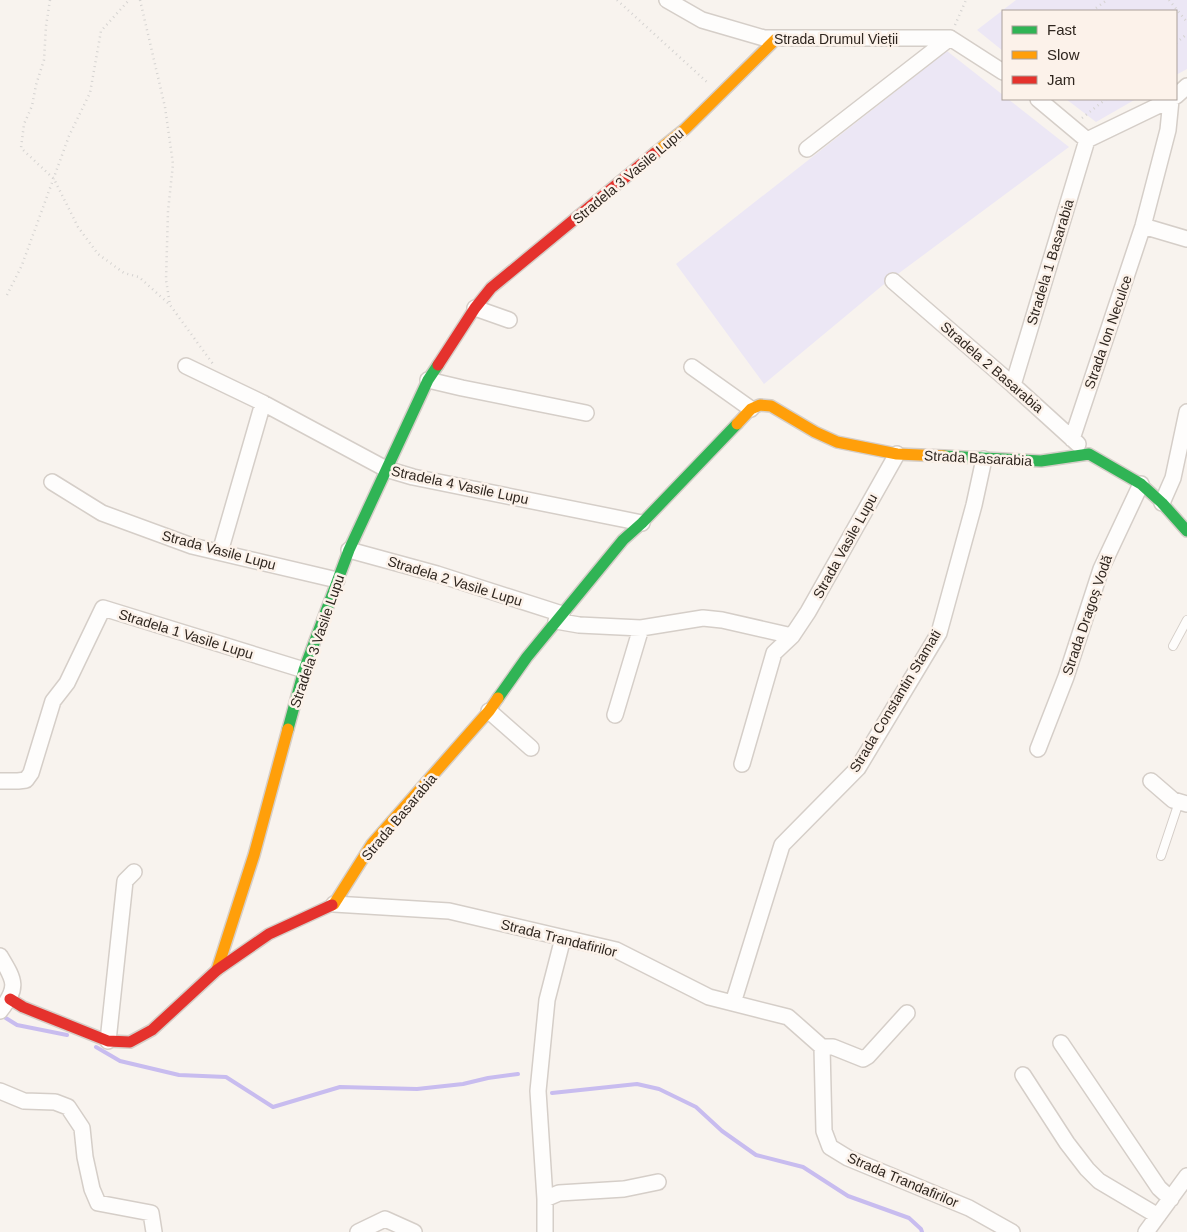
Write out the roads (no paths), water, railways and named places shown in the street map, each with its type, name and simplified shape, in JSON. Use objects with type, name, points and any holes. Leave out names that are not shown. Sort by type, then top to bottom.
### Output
[{"type":"street","name":"Strada Drumul Vieții","points":[[667,0],[702,20],[764,38],[950,38]]},
{"type":"street","points":[[808,149],[950,38],[1002,71]]},
{"type":"street","name":"Stradela 3 Vasile Lupu","points":[[217,970],[254,855],[304,670],[349,550],[428,380],[475,308],[491,288],[685,129],[776,39]]},
{"type":"street","points":[[1177,95],[1187,86]]},
{"type":"street","points":[[1039,100],[1087,140],[1169,100]]},
{"type":"street","name":"Strada Ion Neculce","points":[[1072,439],[1143,226],[1168,130],[1173,100]]},
{"type":"street","name":"Stradela 1 Basarabia","points":[[1013,385],[1087,140]]},
{"type":"street","points":[[1143,226],[1187,239]]},
{"type":"street","name":"Stradela 2 Basarabia","points":[[893,281],[1089,454]]},
{"type":"street","points":[[475,308],[510,320]]},
{"type":"street","name":"Stradela 4 Vasile Lupu","points":[[186,366],[263,403],[386,469],[413,477],[642,523]]},
{"type":"street","points":[[692,367],[751,409]]},
{"type":"street","points":[[428,380],[586,413]]},
{"type":"street","points":[[220,552],[263,403]]},
{"type":"street","name":"Strada Basarabia","points":[[334,904],[372,844],[489,711],[527,657],[623,540],[642,523],[751,409],[760,405],[770,406],[837,442],[897,454],[1041,461],[1089,454]]},
{"type":"street","points":[[1162,503],[1173,478],[1187,412]]},
{"type":"street","name":"Strada Vasile Lupu","points":[[742,764],[774,653],[792,636],[808,612],[897,454]]},
{"type":"street","points":[[1089,454],[1141,484],[1162,503],[1187,531]]},
{"type":"street","name":"Strada Constantin Stamati","points":[[733,1003],[782,845],[858,768],[939,633],[974,505],[984,459]]},
{"type":"street","name":"Strada Vasile Lupu","points":[[52,482],[102,513],[125,523],[192,546],[337,580]]},
{"type":"street","name":"Strada Dragoș Vodă","points":[[1038,749],[1066,677],[1101,569],[1141,484]]},
{"type":"street","name":"Stradela 2 Vasile Lupu","points":[[349,550],[437,574],[559,617]]},
{"type":"street","name":"Stradela 1 Vasile Lupu","points":[[0,781],[18,782],[26,780],[31,773],[53,701],[67,683],[103,608],[304,670]]},
{"type":"street","points":[[559,617],[578,625],[641,628],[703,618],[722,620],[792,636]]},
{"type":"street","points":[[615,715],[641,628]]},
{"type":"street","points":[[489,711],[531,748]]},
{"type":"street","points":[[1151,781],[1173,800],[1183,803]]},
{"type":"street","points":[[108,1041],[125,881],[134,872]]},
{"type":"street","points":[[0,956],[10,973],[13,983],[4,1006],[23,1008],[108,1041],[130,1042],[152,1030],[217,970],[269,934],[334,904]]},
{"type":"street","name":"Strada Trandafirilor","points":[[334,904],[449,911],[616,950],[709,997],[788,1017],[822,1047],[833,1047],[863,1059],[868,1056],[907,1013]]},
{"type":"street","points":[[545,1232],[545,1199],[538,1091],[547,1000],[563,938]]},
{"type":"street","points":[[1061,1043],[1159,1188],[1171,1199]]},
{"type":"street","name":"Strada Trandafirilor","points":[[822,1047],[824,1131],[830,1147],[848,1158],[969,1208],[1012,1232]]},
{"type":"street","points":[[1023,1075],[1086,1169],[1099,1182],[1158,1216]]},
{"type":"street","points":[[0,1091],[24,1100],[56,1102],[68,1107],[82,1128],[85,1157],[92,1189],[98,1203],[151,1213],[154,1232]]},
{"type":"street","points":[[1146,1232],[1187,1176]]},
{"type":"street","points":[[545,1199],[559,1193],[624,1190],[658,1182]]},
{"type":"street","points":[[358,1232],[385,1219],[414,1232]]},
{"type":"lane","points":[[1173,646],[1187,620]]},
{"type":"lane","points":[[1161,856],[1183,803]]},
{"type":"waterway","points":[[1,1015],[17,1025],[67,1035]]},
{"type":"waterway","points":[[96,1047],[120,1061],[179,1075],[226,1077],[273,1107],[340,1087],[417,1089],[463,1084],[518,1074]]},
{"type":"waterway","points":[[552,1093],[637,1084],[659,1089],[696,1107],[722,1131],[756,1155],[803,1167],[848,1196],[909,1218],[922,1232]]}]
